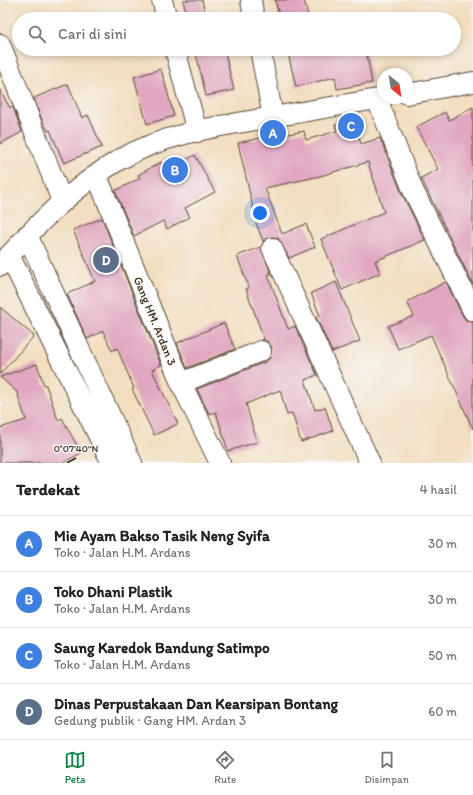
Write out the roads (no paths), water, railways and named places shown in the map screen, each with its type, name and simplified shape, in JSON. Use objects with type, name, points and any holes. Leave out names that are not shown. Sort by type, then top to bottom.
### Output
[{"type":"street","points":[[162,0],[165,12]]},
{"type":"street","points":[[250,0],[253,12]]},
{"type":"street","points":[[0,44],[62,201]]},
{"type":"street","points":[[177,56],[197,132]]},
{"type":"street","points":[[261,56],[273,116]]},
{"type":"street","points":[[413,93],[473,82]]},
{"type":"street","points":[[112,463],[5,261],[28,235],[62,201],[119,160],[144,148],[169,139],[197,132],[273,116],[377,99]]},
{"type":"street","points":[[382,104],[412,190],[473,311]]},
{"type":"street","name":"Gang HM. Ardan 3","points":[[97,176],[181,383],[220,463]]},
{"type":"street","points":[[28,235],[132,463]]},
{"type":"street","points":[[272,248],[370,463]]},
{"type":"street","points":[[181,383],[261,351]]},
{"type":"place","name":"Saung Karedok Bandung Satimpo","points":[[351,126]]},
{"type":"place","name":"Mie Ayam Bakso Tasik Neng Syifa","points":[[273,133]]},
{"type":"place","name":"Toko Dhani Plastik","points":[[175,170]]},
{"type":"place","name":"Dinas Perpustakaan Dan Kearsipan Bontang","points":[[106,260]]}]
